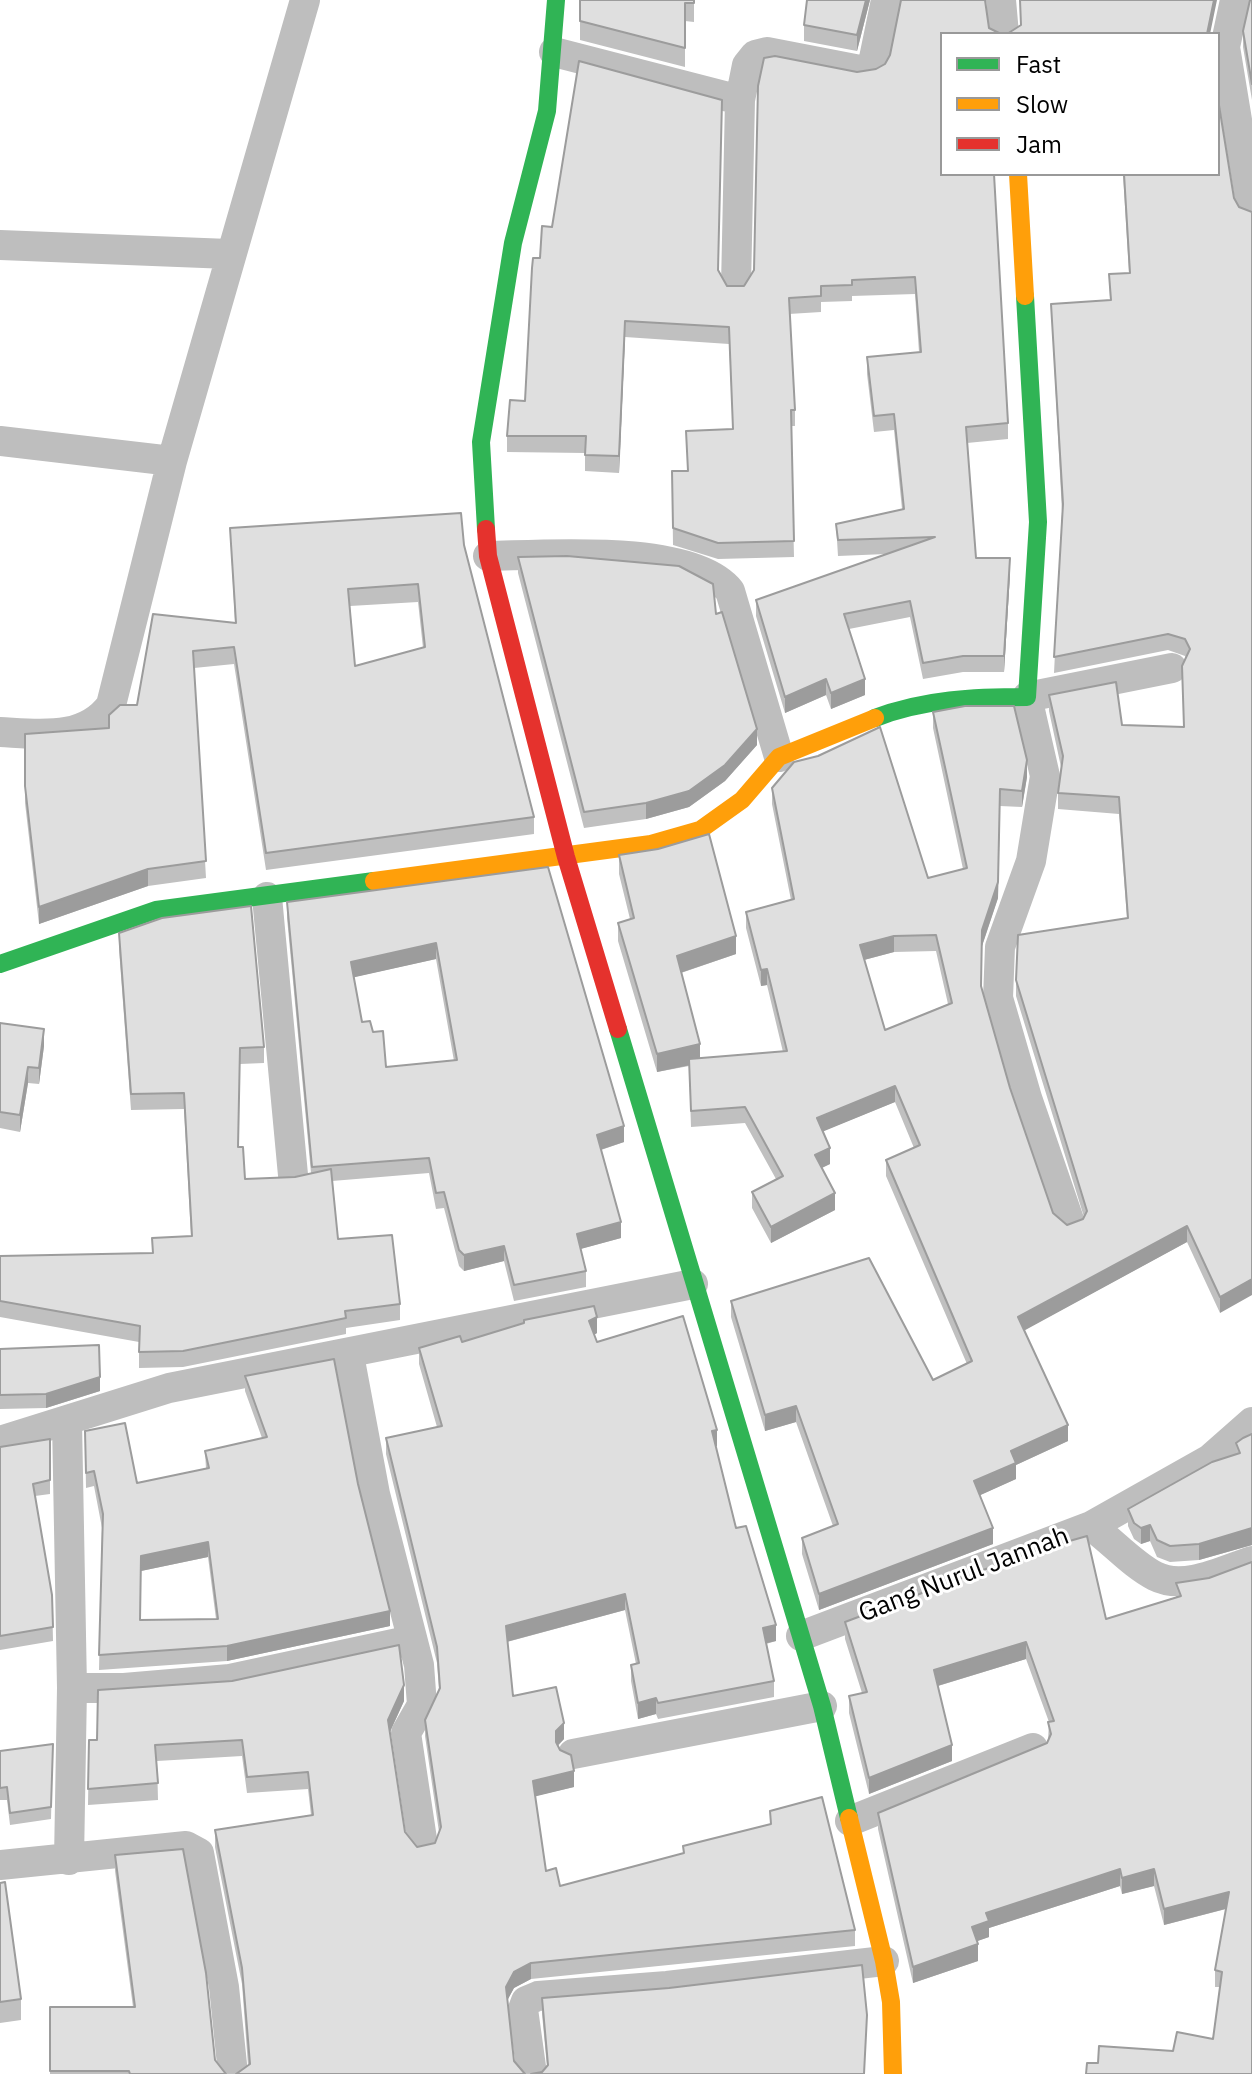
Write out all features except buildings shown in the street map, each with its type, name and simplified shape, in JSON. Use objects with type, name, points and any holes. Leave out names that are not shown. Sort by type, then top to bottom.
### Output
[{"type":"street","points":[[0,732],[61,733],[84,729],[111,705],[172,461],[229,254],[285,78],[305,0]]},
{"type":"street","points":[[556,0],[547,111],[513,243],[481,442],[488,556],[566,857],[822,1706],[884,1961],[891,2002],[893,2074]]},
{"type":"street","points":[[736,286],[740,100],[747,65],[760,54],[860,70],[872,68],[886,0]]},
{"type":"street","points":[[1001,0],[1004,32]]},
{"type":"street","points":[[1234,1],[1225,47],[1252,211]]},
{"type":"street","points":[[554,52],[740,100]]},
{"type":"street","points":[[1018,176],[1038,522],[1027,697],[1045,776],[1031,861],[1000,947],[998,998],[1027,1098],[1070,1223]]},
{"type":"street","points":[[0,245],[229,254]]},
{"type":"street","points":[[0,441],[172,461]]},
{"type":"street","points":[[488,556],[631,553],[719,577],[730,591],[779,757]]},
{"type":"street","points":[[0,964],[156,910],[651,844],[700,830],[742,800],[779,757],[896,710],[963,697],[1027,697],[1172,668]]},
{"type":"street","points":[[267,897],[293,1175]]},
{"type":"street","points":[[0,1441],[169,1388],[349,1355],[693,1284]]},
{"type":"street","points":[[349,1355],[375,1494],[419,1665],[422,1705],[406,1733],[423,1846]]},
{"type":"street","points":[[67,1421],[72,1688],[69,1860]]},
{"type":"street","points":[[1091,1526],[1210,1459],[1252,1422]]},
{"type":"street","name":"Gang Nurul Jannah","points":[[801,1636],[1091,1526],[1156,1577],[1173,1581],[1193,1580],[1252,1561]]},
{"type":"street","points":[[72,1688],[124,1688],[230,1679],[412,1640]]},
{"type":"street","points":[[573,1754],[822,1706]]},
{"type":"street","points":[[850,1821],[1033,1748]]},
{"type":"street","points":[[0,1865],[186,1846],[199,1853],[224,1987],[233,2074]]},
{"type":"street","points":[[532,2074],[523,2009],[526,2001],[538,1996],[667,1986],[884,1961]]},
{"type":"traffic: fast","points":[[486,529],[481,442],[513,243],[547,111],[556,0]]},
{"type":"traffic: fast","points":[[875,718],[950,700],[1027,697],[1038,522],[1025,296]]},
{"type":"traffic: fast","points":[[0,964],[156,910],[374,881]]},
{"type":"traffic: fast","points":[[618,1029],[822,1706],[849,1818]]},
{"type":"traffic: slow","points":[[1018,176],[1025,296]]},
{"type":"traffic: slow","points":[[374,881],[651,844],[700,830],[742,800],[779,757],[875,718]]},
{"type":"traffic: slow","points":[[849,1818],[884,1961],[891,2002],[893,2074]]},
{"type":"traffic: jam","points":[[486,529],[488,556],[566,857],[618,1029]]}]
